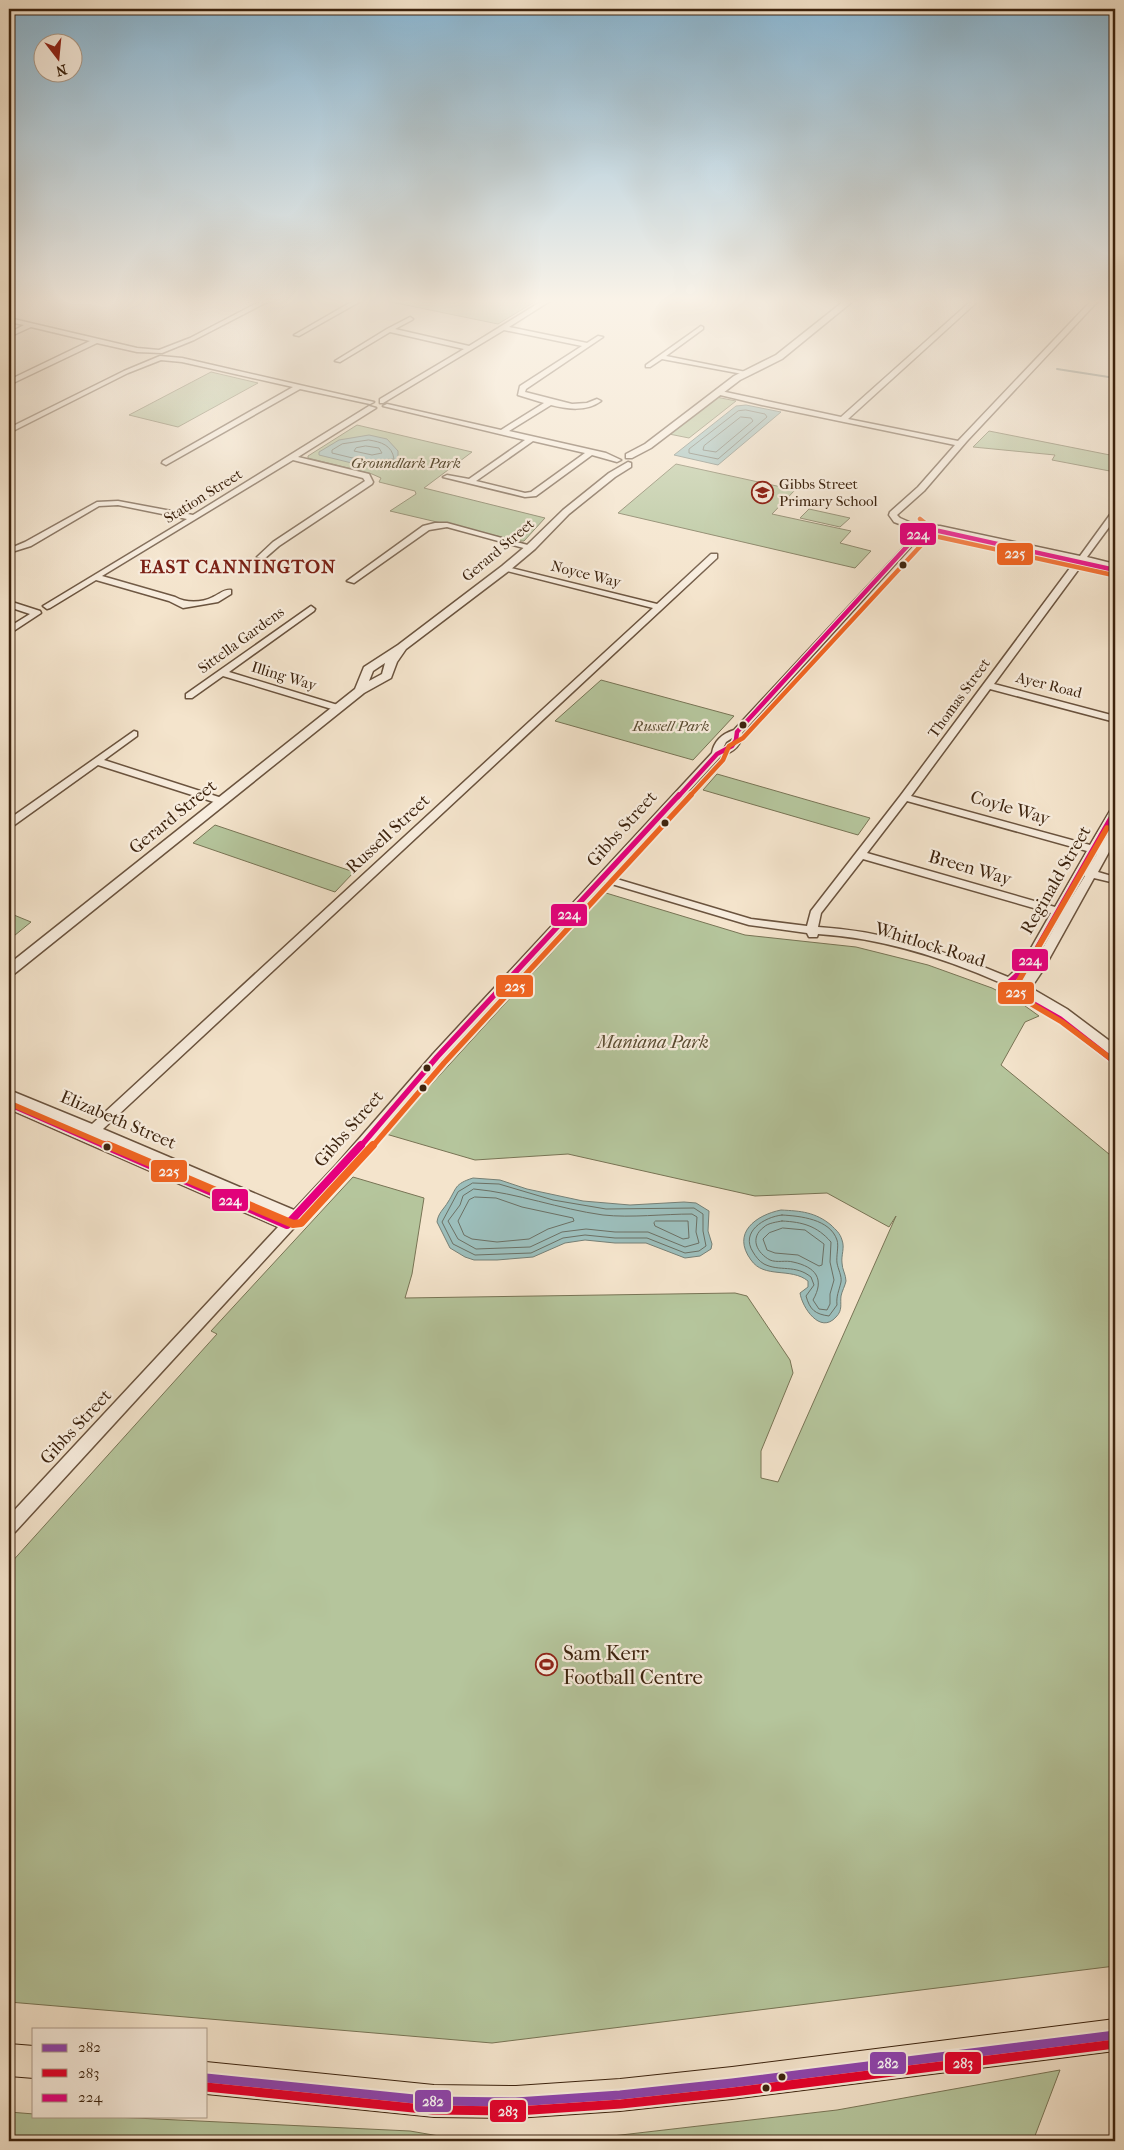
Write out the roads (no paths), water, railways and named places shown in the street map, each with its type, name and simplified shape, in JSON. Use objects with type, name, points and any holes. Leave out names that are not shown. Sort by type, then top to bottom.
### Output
[{"type":"main road","points":[[208,2078],[434,2101],[516,2102],[620,2095],[732,2083],[1115,2035]]},
{"type":"main road","points":[[9,2060],[32,2062]]},
{"type":"street","points":[[9,431],[68,401]]},
{"type":"street","points":[[166,463],[273,401]]},
{"type":"street","points":[[356,401],[371,405],[385,403],[629,461]]},
{"type":"street","points":[[503,432],[550,402],[578,407],[588,406],[597,401]]},
{"type":"street","name":"Gerard Street","points":[[9,971],[338,708],[360,691],[389,674],[391,662],[402,647],[506,568],[531,547],[566,512],[707,401]]},
{"type":"street","points":[[754,401],[960,444]]},
{"type":"street","points":[[843,419],[863,401]]},
{"type":"street","points":[[1000,401],[960,444],[900,514],[904,519],[921,528],[1115,566]]},
{"type":"street","name":"Station Street","points":[[47,606],[194,518],[371,405]]},
{"type":"street","points":[[470,482],[531,439]]},
{"type":"street","points":[[447,477],[525,495],[533,494],[591,452]]},
{"type":"street","points":[[261,557],[276,544],[369,482],[368,478],[362,475],[290,457]]},
{"type":"street","points":[[15,548],[28,544],[97,504],[118,503],[194,518]]},
{"type":"street","name":"Thomas Street","points":[[812,933],[815,913],[906,797],[1115,514]]},
{"type":"street","points":[[351,580],[426,528],[435,525],[447,525],[531,547]]},
{"type":"street","name":"Gibbs Street","points":[[9,1527],[342,1166],[437,1057],[717,754],[735,745],[737,732],[921,528]]},
{"type":"street","name":"Russell Street","points":[[90,1134],[714,556]]},
{"type":"street","points":[[1080,560],[1115,570]]},
{"type":"street","name":"Noyce Way","points":[[506,568],[659,607]]},
{"type":"street","points":[[95,578],[172,599],[182,605],[212,601],[228,592]]},
{"type":"street","points":[[9,604],[37,613],[9,631]]},
{"type":"street","name":"Sittella Gardens","points":[[189,696],[311,609]]},
{"type":"street","name":"Illing Way","points":[[222,673],[338,708]]},
{"type":"street","name":"Ayer Road","points":[[987,685],[1115,718]]},
{"type":"street","points":[[9,824],[134,734]]},
{"type":"street","points":[[97,761],[221,801]]},
{"type":"street","name":"Coyle Way","points":[[906,797],[1099,850]]},
{"type":"street","name":"Reginald Street","points":[[1020,991],[1037,970],[1063,914],[1099,850],[1115,810]]},
{"type":"street","name":"Reginald Street","points":[[1099,850],[1115,832]]},
{"type":"street","name":"Breen Way","points":[[861,855],[1063,914]]},
{"type":"street","points":[[1086,872],[1115,880]]},
{"type":"street","name":"Whitlock Road","points":[[603,878],[715,913],[762,931],[828,934],[883,947],[1007,984],[1067,1014],[1115,1052]]},
{"type":"street","points":[[826,900],[823,913],[828,934]]},
{"type":"street","name":"Reginald Street","points":[[1007,984],[1027,966],[1063,914]]},
{"type":"street","name":"Whitlock Road","points":[[1020,991],[1060,1019],[1115,1062]]},
{"type":"street","name":"Elizabeth Street","points":[[9,1094],[90,1134]]},
{"type":"street","name":"Elizabeth Street","points":[[9,1104],[90,1134],[291,1220]]},
{"type":"water","points":[[746,405],[781,412],[718,465],[674,455],[736,406]]},
{"type":"water","points":[[369,435],[387,439],[398,451],[398,463],[394,465],[364,466],[319,455],[319,452],[339,440]]},
{"type":"water","points":[[473,1178],[500,1180],[527,1189],[583,1201],[630,1205],[696,1203],[709,1211],[708,1231],[712,1244],[711,1249],[700,1256],[685,1258],[646,1243],[615,1243],[585,1240],[565,1243],[533,1257],[474,1260],[450,1248],[437,1222],[457,1187],[462,1182]]},
{"type":"water","points":[[781,1210],[801,1212],[819,1217],[831,1225],[841,1238],[843,1246],[842,1265],[846,1281],[841,1296],[840,1312],[830,1322],[818,1321],[804,1305],[800,1293],[808,1287],[808,1281],[794,1274],[770,1271],[756,1266],[746,1250],[745,1234],[749,1227],[763,1216]]},
{"type":"place","name":"Gibbs Street Primary School","points":[[763,493]]},
{"type":"place","name":"Sam Kerr Football Centre","points":[[547,1665]]},
{"type":"district","name":"EAST CANNINGTON","points":[[238,567]]},
{"type":"park label","name":"Groundlark Park","points":[[406,463]]},
{"type":"park label","name":"Russell Park","points":[[671,726]]},
{"type":"park label","name":"Maniana Park","points":[[653,1042]]}]
